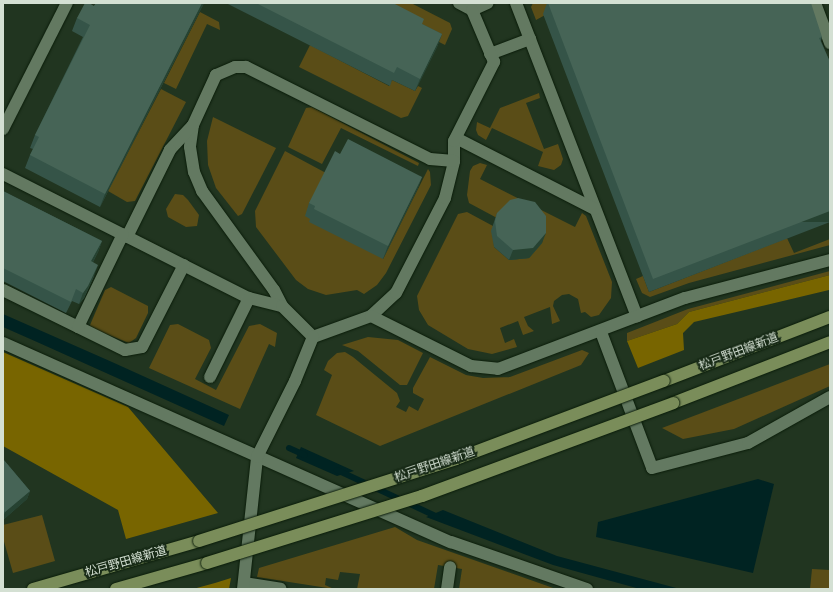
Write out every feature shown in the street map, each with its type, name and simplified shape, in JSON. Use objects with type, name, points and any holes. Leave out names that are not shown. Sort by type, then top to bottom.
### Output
[{"type":"main road","name":"松戸野田線新道","points":[[33,589],[199,541],[456,459],[830,317]]},
{"type":"main road","name":"松戸野田線新道","points":[[116,589],[207,563],[422,496],[673,403],[830,342]]},
{"type":"street","points":[[3,128],[66,3]]},
{"type":"street","points":[[281,589],[243,586],[257,457],[295,381],[313,337],[371,316],[396,293],[445,198],[454,161],[456,138],[494,62],[472,10],[459,3]]},
{"type":"street","points":[[472,10],[488,3]]},
{"type":"street","points":[[516,3],[637,316]]},
{"type":"street","points":[[815,3],[830,43]]},
{"type":"street","points":[[490,54],[530,38]]},
{"type":"street","points":[[313,337],[282,306],[274,290],[202,191],[194,172],[190,147],[193,125],[216,75],[224,70],[246,67],[430,159],[454,161]]},
{"type":"street","points":[[78,327],[170,150],[193,125]]},
{"type":"street","points":[[456,138],[595,208]]},
{"type":"street","points":[[3,174],[249,298],[282,306]]},
{"type":"street","points":[[371,316],[470,366],[486,370],[511,366],[685,298],[830,260]]},
{"type":"street","points":[[3,290],[126,350],[142,347],[184,265]]},
{"type":"street","points":[[210,377],[249,298]]},
{"type":"street","points":[[601,332],[652,468],[748,443],[830,397]]},
{"type":"street","points":[[3,343],[451,542],[587,589]]},
{"type":"street","points":[[447,589],[450,567]]},
{"type":"shaded area","points":[[362,3],[411,3],[450,23],[452,29],[445,45]]},
{"type":"shaded area","points":[[533,3],[582,3],[558,8],[536,20],[531,7]]},
{"type":"shaded area","points":[[200,12],[219,22],[220,30],[207,24],[176,89],[164,83]]},
{"type":"shaded area","points":[[310,45],[389,86],[392,80],[415,91],[418,86],[422,88],[408,116],[401,118],[299,67]]},
{"type":"shaded area","points":[[161,89],[186,102],[135,201],[127,202],[108,191]]},
{"type":"shaded area","points":[[539,93],[540,98],[526,103],[544,149],[558,144],[563,159],[561,165],[554,170],[538,166],[543,152],[492,128],[486,140],[478,135],[476,130],[477,122],[490,128],[500,108]]},
{"type":"shaded area","points":[[312,107],[419,163],[418,166],[341,128],[322,164],[288,147],[306,108]]},
{"type":"shaded area","points":[[213,117],[276,148],[242,214],[238,216],[216,188],[208,165],[207,141]]},
{"type":"shaded area","points":[[285,151],[326,173],[383,259],[428,169],[430,172],[431,185],[386,273],[377,285],[364,294],[357,290],[326,295],[308,289],[296,280],[256,227],[255,211]]},
{"type":"shaded area","points":[[480,163],[487,165],[480,179],[575,227],[582,213],[586,216],[612,282],[611,298],[599,315],[591,317],[585,312],[581,313],[578,299],[569,294],[562,295],[554,301],[553,306],[560,321],[552,324],[550,307],[524,317],[528,326],[534,331],[523,335],[518,321],[500,328],[505,343],[514,339],[517,347],[492,354],[468,349],[428,325],[419,310],[417,296],[458,214],[467,212],[493,226],[494,247],[509,260],[529,258],[542,243],[544,234],[497,218],[469,203],[467,195],[470,171],[473,166]]},
{"type":"shaded area","points":[[175,194],[183,195],[199,215],[197,226],[186,227],[168,217],[166,209]]},
{"type":"shaded area","points":[[787,238],[794,253],[830,239],[830,245],[689,283],[650,297],[642,293],[636,279],[643,276],[649,292]]},
{"type":"shaded area","points":[[830,271],[830,275],[689,312],[677,324],[627,341],[627,333],[688,309]]},
{"type":"shaded area","points":[[830,275],[829,290],[694,322],[683,333],[684,350],[638,368],[627,341],[677,324],[689,312]]},
{"type":"shaded area","points":[[111,287],[148,306],[148,313],[136,338],[129,343],[91,328],[90,325],[105,290]]},
{"type":"shaded area","points":[[178,324],[209,340],[211,348],[195,379],[216,390],[249,326],[260,324],[277,333],[275,347],[269,344],[240,409],[149,368],[170,325]]},
{"type":"shaded area","points":[[368,337],[398,340],[423,353],[407,385],[400,385],[358,351],[342,345]]},
{"type":"shaded area","points":[[582,350],[589,353],[581,365],[380,446],[316,415],[332,375],[324,370],[328,361],[337,353],[345,352],[353,357],[397,393],[400,401],[396,407],[406,412],[409,406],[418,411],[424,399],[413,393],[413,388],[430,357],[466,375],[483,378],[510,377]]},
{"type":"shaded area","points":[[3,352],[128,407],[218,513],[126,539],[118,510],[3,446]]},
{"type":"shaded area","points":[[830,364],[830,386],[734,429],[683,439],[662,428]]},
{"type":"shaded area","points":[[42,515],[55,561],[13,573],[3,538],[3,525]]},
{"type":"shaded area","points":[[395,527],[417,540],[556,589],[459,589],[462,569],[438,565],[434,589],[357,589],[360,574],[340,572],[338,580],[326,578],[325,585],[334,589],[257,577],[259,568]]},
{"type":"shaded area","points":[[812,569],[830,570],[830,589],[810,589]]},
{"type":"shaded area","points":[[231,578],[229,589],[193,589],[215,583]]},
{"type":"water","points":[[3,314],[229,415],[224,426],[3,327]]},
{"type":"water","points":[[301,447],[354,471],[337,476],[296,458]]},
{"type":"water","points":[[758,479],[774,484],[753,573],[596,537],[598,522]]},
{"type":"water","points":[[443,510],[557,556],[680,589],[640,589],[553,565],[426,517]]},
{"type":"building","points":[[85,3],[89,3],[94,6],[96,3],[202,3],[105,194],[30,155],[39,137],[35,135],[90,25],[77,18]]},
{"type":"building","points":[[256,3],[393,3],[424,19],[422,24],[442,34],[420,79],[397,67],[394,73]]},
{"type":"building","points":[[548,3],[811,3],[822,37],[819,38],[830,62],[830,211],[653,279]]},
{"type":"building","points":[[348,139],[422,177],[388,246],[314,209],[315,206],[309,203],[335,151],[340,154]]},
{"type":"building","points":[[3,191],[102,241],[91,261],[98,265],[88,286],[83,293],[76,289],[71,302],[3,268]]},
{"type":"building","points":[[518,198],[535,202],[546,216],[546,233],[533,248],[513,250],[497,236],[495,221],[497,213],[510,200]]},
{"type":"building","points":[[3,459],[30,491],[5,512],[3,510]]},
{"type":"waterway","points":[[289,448],[305,455]]},
{"type":"waterway","points":[[337,470],[440,518]]}]
